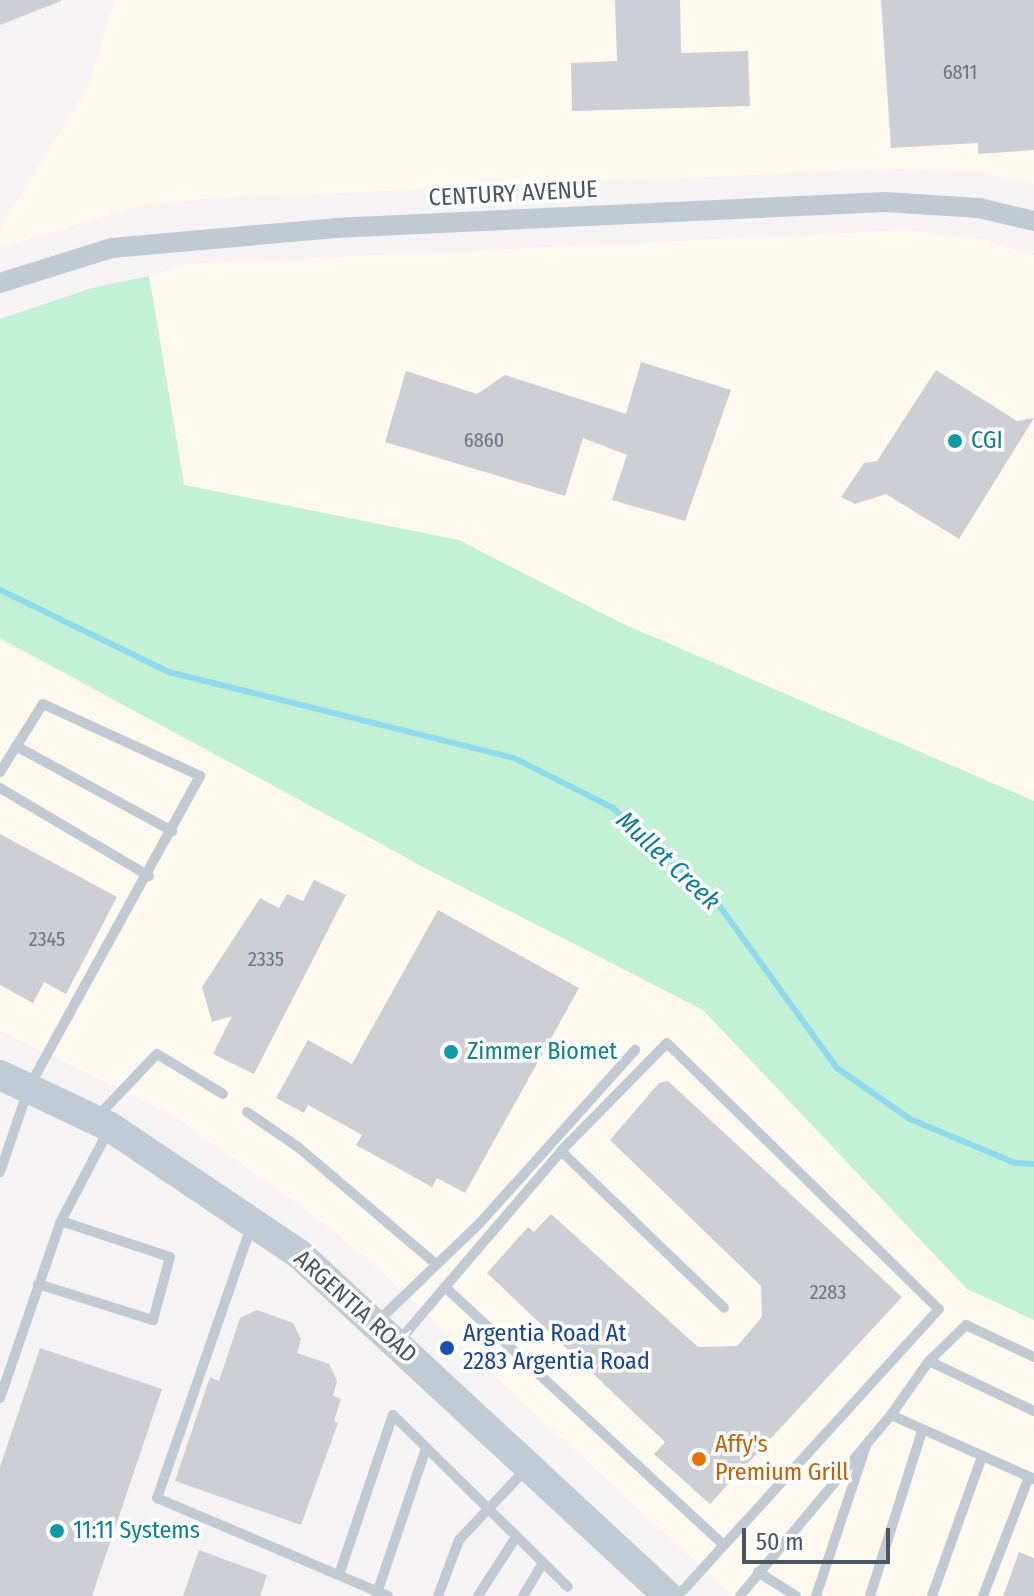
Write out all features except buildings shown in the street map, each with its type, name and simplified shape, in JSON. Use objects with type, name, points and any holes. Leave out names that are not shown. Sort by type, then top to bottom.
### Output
[{"type":"street","name":"CENTURY AVENUE","points":[[0,283],[112,248],[335,228],[885,202],[979,208],[1034,221]]},
{"type":"street","name":"ARGENTIA ROAD","points":[[0,1075],[102,1123],[299,1254],[668,1596]]},
{"type":"lane","points":[[0,772],[43,704],[200,776],[149,876],[29,1087],[0,1172]]},
{"type":"lane","points":[[16,746],[172,831]]},
{"type":"lane","points":[[0,788],[149,876]]},
{"type":"lane","points":[[385,1334],[445,1287],[561,1151],[667,1043],[939,1309],[678,1596]]},
{"type":"lane","points":[[385,1334],[437,1265],[635,1050]]},
{"type":"lane","points":[[0,1398],[61,1221],[102,1123],[157,1054],[223,1094]]},
{"type":"lane","points":[[247,1112],[298,1147],[437,1265]]},
{"type":"lane","points":[[561,1151],[724,1308]]},
{"type":"lane","points":[[38,1284],[153,1320],[170,1257],[61,1221]]},
{"type":"lane","points":[[252,1223],[157,1498],[381,1594],[426,1448]]},
{"type":"lane","points":[[445,1287],[724,1545]]},
{"type":"lane","points":[[740,1596],[891,1415],[929,1361],[966,1325],[1034,1357]]},
{"type":"lane","points":[[929,1361],[1034,1411]]},
{"type":"lane","points":[[339,1575],[393,1415],[568,1587]]},
{"type":"lane","points":[[891,1415],[1031,1478],[983,1596]]},
{"type":"lane","points":[[870,1596],[922,1431]]},
{"type":"lane","points":[[816,1596],[867,1441]]},
{"type":"lane","points":[[932,1596],[982,1456]]},
{"type":"lane","points":[[438,1596],[459,1540],[528,1467]]},
{"type":"lane","points":[[478,1596],[516,1537]]},
{"type":"lane","points":[[523,1596],[543,1563]]},
{"type":"lane","points":[[758,1572],[796,1596]]},
{"type":"shaded area","points":[[115,0],[1034,0],[1034,184],[982,173],[897,169],[203,199],[136,207],[0,248],[0,228],[88,87]]},
{"type":"shaded area","points":[[906,230],[985,240],[1034,255],[1034,801],[619,622],[459,540],[184,484],[149,276],[185,264]]},
{"type":"shaded area","points":[[0,641],[703,1010],[967,1289],[1034,1320],[1034,1596],[733,1596],[368,1260],[308,1211],[169,1113],[0,1031]]},
{"type":"green space","points":[[149,276],[184,485],[459,540],[619,622],[1034,801],[1034,1320],[967,1289],[703,1010],[429,870],[0,638],[0,319],[92,288]]},
{"type":"waterway","name":"Mullet Creek","points":[[0,590],[169,672],[514,758],[613,808],[716,901],[837,1068],[910,1119],[1015,1163],[1034,1164]]},
{"type":"place","name":"CGI","points":[[955,441]]},
{"type":"place","name":"Zimmer Biomet","points":[[451,1052]]},
{"type":"place","name":"Argentia Road At 2283 Argentia Road","points":[[447,1348]]},
{"type":"place","name":"Affy's Premium Grill","points":[[699,1459]]},
{"type":"place","name":"11:11 Systems","points":[[57,1531]]}]
